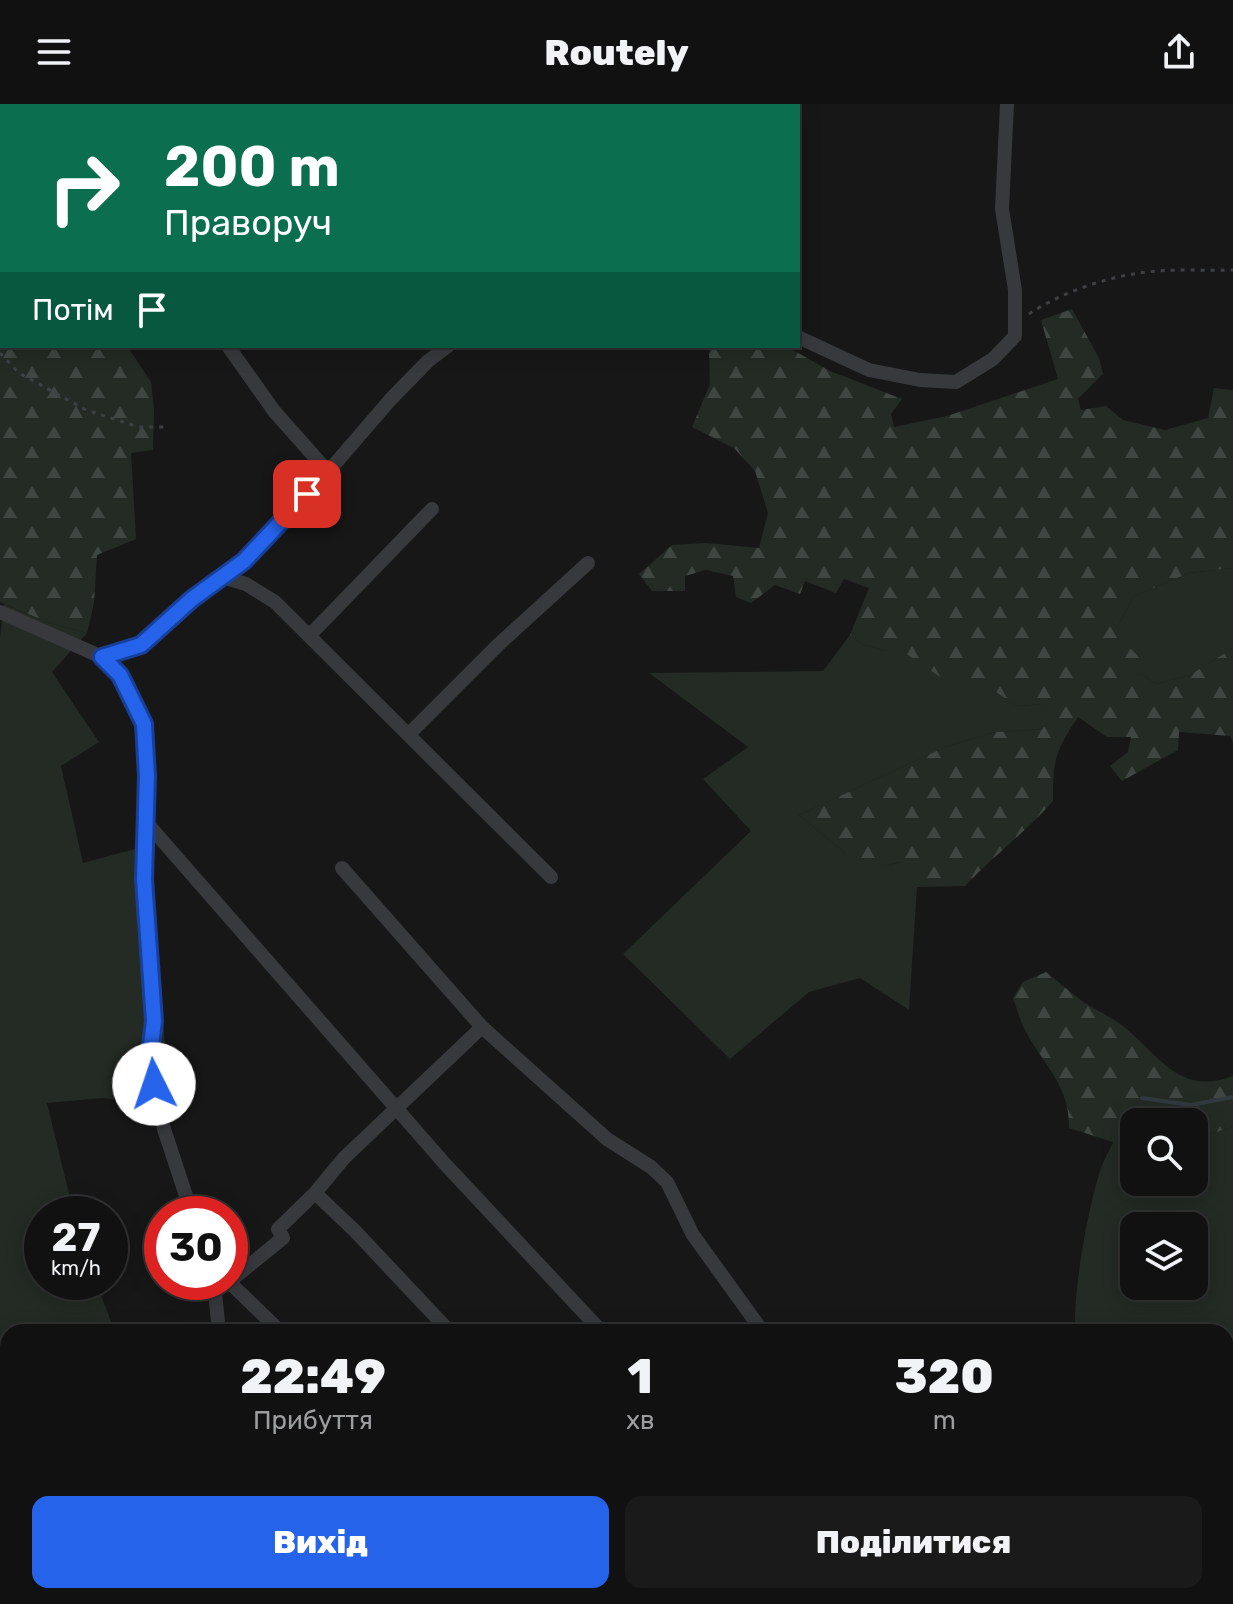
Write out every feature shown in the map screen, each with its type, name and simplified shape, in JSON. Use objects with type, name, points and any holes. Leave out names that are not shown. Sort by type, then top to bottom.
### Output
[{"type":"street","points":[[800,338],[869,370],[920,380],[956,382],[993,359],[1015,336],[1015,290],[1002,209],[1007,104]]},
{"type":"street","points":[[229,348],[274,411],[328,472]]},
{"type":"street","points":[[102,657],[141,645],[192,599],[244,561],[328,472],[390,400],[445,348]]},
{"type":"street","points":[[309,636],[432,509]]},
{"type":"street","points":[[409,734],[498,645],[588,563]]},
{"type":"street","points":[[222,577],[246,584],[275,602],[551,877]]},
{"type":"street","points":[[0,612],[102,657],[120,675],[144,724],[147,776],[144,879],[154,1021],[149,1062],[164,1129],[186,1196]]},
{"type":"street","points":[[146,822],[590,1324]]},
{"type":"street","points":[[342,868],[482,1027],[607,1139],[651,1167],[667,1182],[693,1235],[757,1324]]},
{"type":"street","points":[[248,1267],[283,1238],[278,1229],[315,1193],[344,1158],[482,1027]]},
{"type":"street","points":[[315,1193],[442,1324]]},
{"type":"street","points":[[216,1300],[218,1324]]},
{"type":"street","points":[[248,1300],[273,1324]]},
{"type":"path","points":[[1015,322],[1074,292],[1112,279],[1157,271],[1233,270]]},
{"type":"path","points":[[0,353],[19,373],[86,410],[139,427],[166,427]]},
{"type":"green space","points":[[1072,309],[1099,358],[1103,374],[1078,399],[1081,410],[1106,406],[1123,420],[1165,430],[1208,418],[1214,388],[1233,390],[1233,568],[1189,573],[1134,596],[1114,633],[1140,658],[1140,673],[1156,684],[1190,675],[1233,648],[1233,743],[1230,736],[1179,732],[1178,750],[1122,781],[1110,766],[1128,752],[1131,737],[1107,737],[1078,717],[1057,756],[1053,801],[965,886],[917,887],[899,862],[860,874],[843,851],[799,815],[945,747],[996,732],[1042,729],[1057,712],[1045,704],[1016,706],[982,682],[946,681],[902,651],[886,651],[862,644],[850,635],[869,588],[844,579],[836,593],[805,581],[800,594],[775,585],[751,603],[736,597],[733,576],[706,570],[685,576],[685,591],[652,591],[639,574],[672,545],[706,543],[759,548],[768,513],[755,471],[734,448],[692,427],[710,384],[706,348],[790,348],[830,371],[902,399],[891,414],[894,427],[947,416],[1058,379],[1041,320]]},
{"type":"green space","points":[[0,348],[128,348],[151,382],[154,409],[153,450],[131,453],[136,539],[97,555],[94,603],[87,633],[52,624],[0,602]]},
{"type":"green space","points":[[1233,568],[1233,648],[1190,675],[1156,684],[1140,673],[1114,633],[1134,596],[1189,573]]},
{"type":"green space","points":[[4,604],[52,624],[87,633],[52,672],[99,742],[61,766],[83,863],[153,844],[156,935],[170,1104],[102,1098],[47,1103],[70,1196],[24,1196],[24,1300],[103,1300],[112,1324],[0,1324],[0,637]]},
{"type":"green space","points":[[850,635],[862,644],[886,651],[902,650],[946,681],[982,681],[1016,706],[1045,704],[1058,712],[1042,729],[996,732],[945,747],[799,815],[843,851],[860,873],[900,862],[917,887],[909,1010],[860,978],[809,992],[730,1059],[623,954],[751,831],[703,779],[748,747],[649,673],[823,671]]},
{"type":"green space","points":[[1046,972],[1085,1003],[1123,1026],[1159,1060],[1184,1077],[1214,1081],[1233,1076],[1233,1127],[1208,1135],[1208,1108],[1120,1108],[1120,1142],[1069,1128],[1060,1087],[1024,1028],[1013,998],[1023,982]]},
{"type":"green space","points":[[1233,1127],[1233,1324],[1075,1324],[1078,1275],[1086,1228],[1101,1167],[1113,1142],[1120,1142],[1120,1196],[1208,1196],[1208,1135]]},
{"type":"waterway","points":[[1142,1098],[1191,1105],[1233,1097]]},
{"type":"route","points":[[154,1084],[149,1062],[154,1021],[144,879],[147,776],[144,724],[120,675],[102,657],[141,645],[192,599],[244,561],[307,494]]}]
